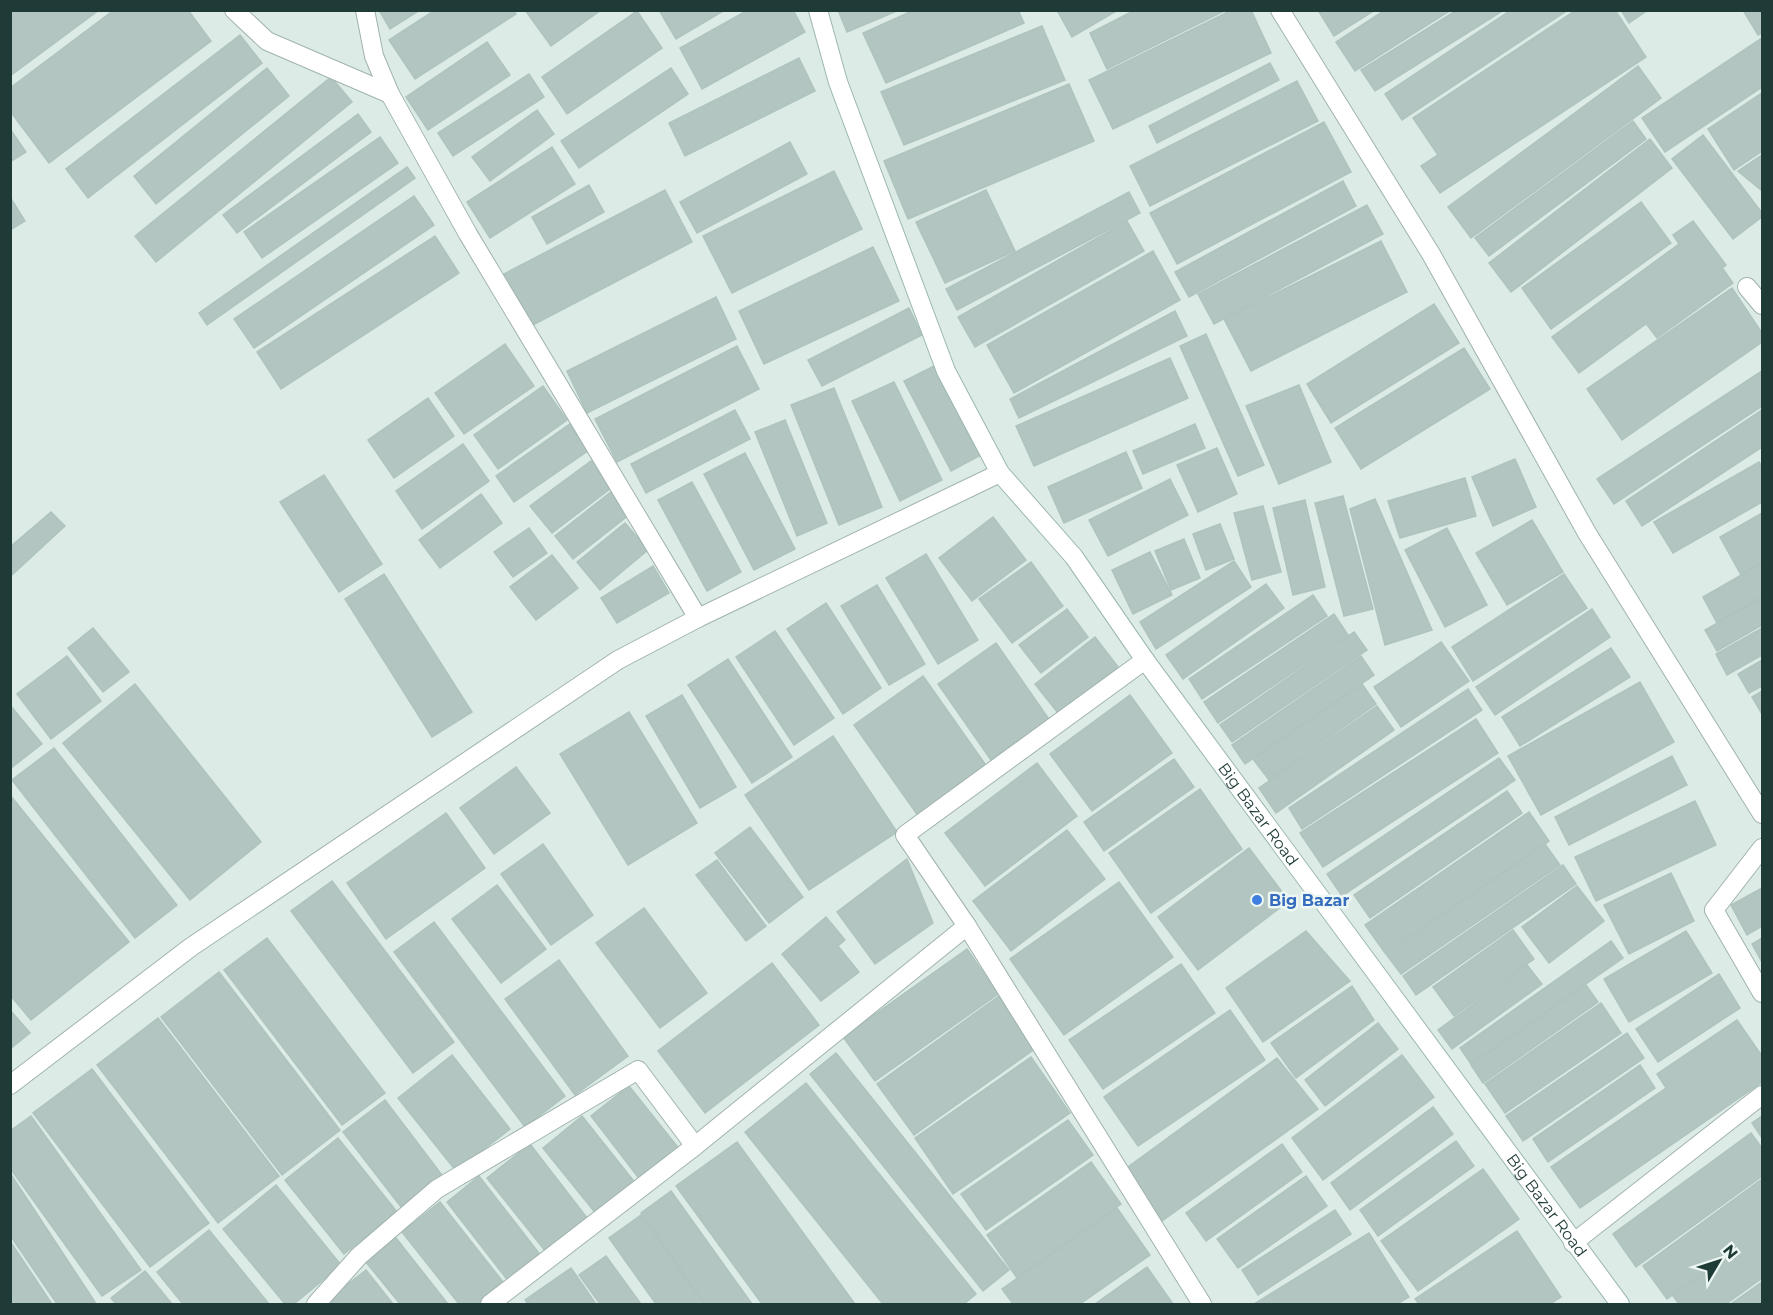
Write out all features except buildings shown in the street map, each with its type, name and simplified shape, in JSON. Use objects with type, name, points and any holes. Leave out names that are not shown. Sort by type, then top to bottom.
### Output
[{"type":"street","points":[[234,10],[267,41],[390,94]]},
{"type":"street","points":[[365,10],[374,56],[390,94],[468,234],[698,618]]},
{"type":"street","name":"Big Bazar Road","points":[[818,10],[838,82],[946,371],[999,472],[1074,557],[1144,660],[1620,1305]]},
{"type":"street","points":[[1280,10],[1431,254],[1587,533],[1762,814]]},
{"type":"street","points":[[1747,287],[1762,305]]},
{"type":"street","points":[[10,1085],[191,947],[618,660],[698,618],[999,472]]},
{"type":"street","points":[[1144,660],[905,836],[967,927],[1202,1305]]},
{"type":"street","points":[[1762,848],[1714,909],[1762,993]]},
{"type":"street","points":[[490,1305],[695,1146],[967,927]]},
{"type":"street","points":[[316,1305],[359,1256],[436,1189],[638,1070],[695,1146]]},
{"type":"street","points":[[1573,1243],[1762,1095]]},
{"type":"place","name":"Big Bazar","points":[[1257,900]]}]
